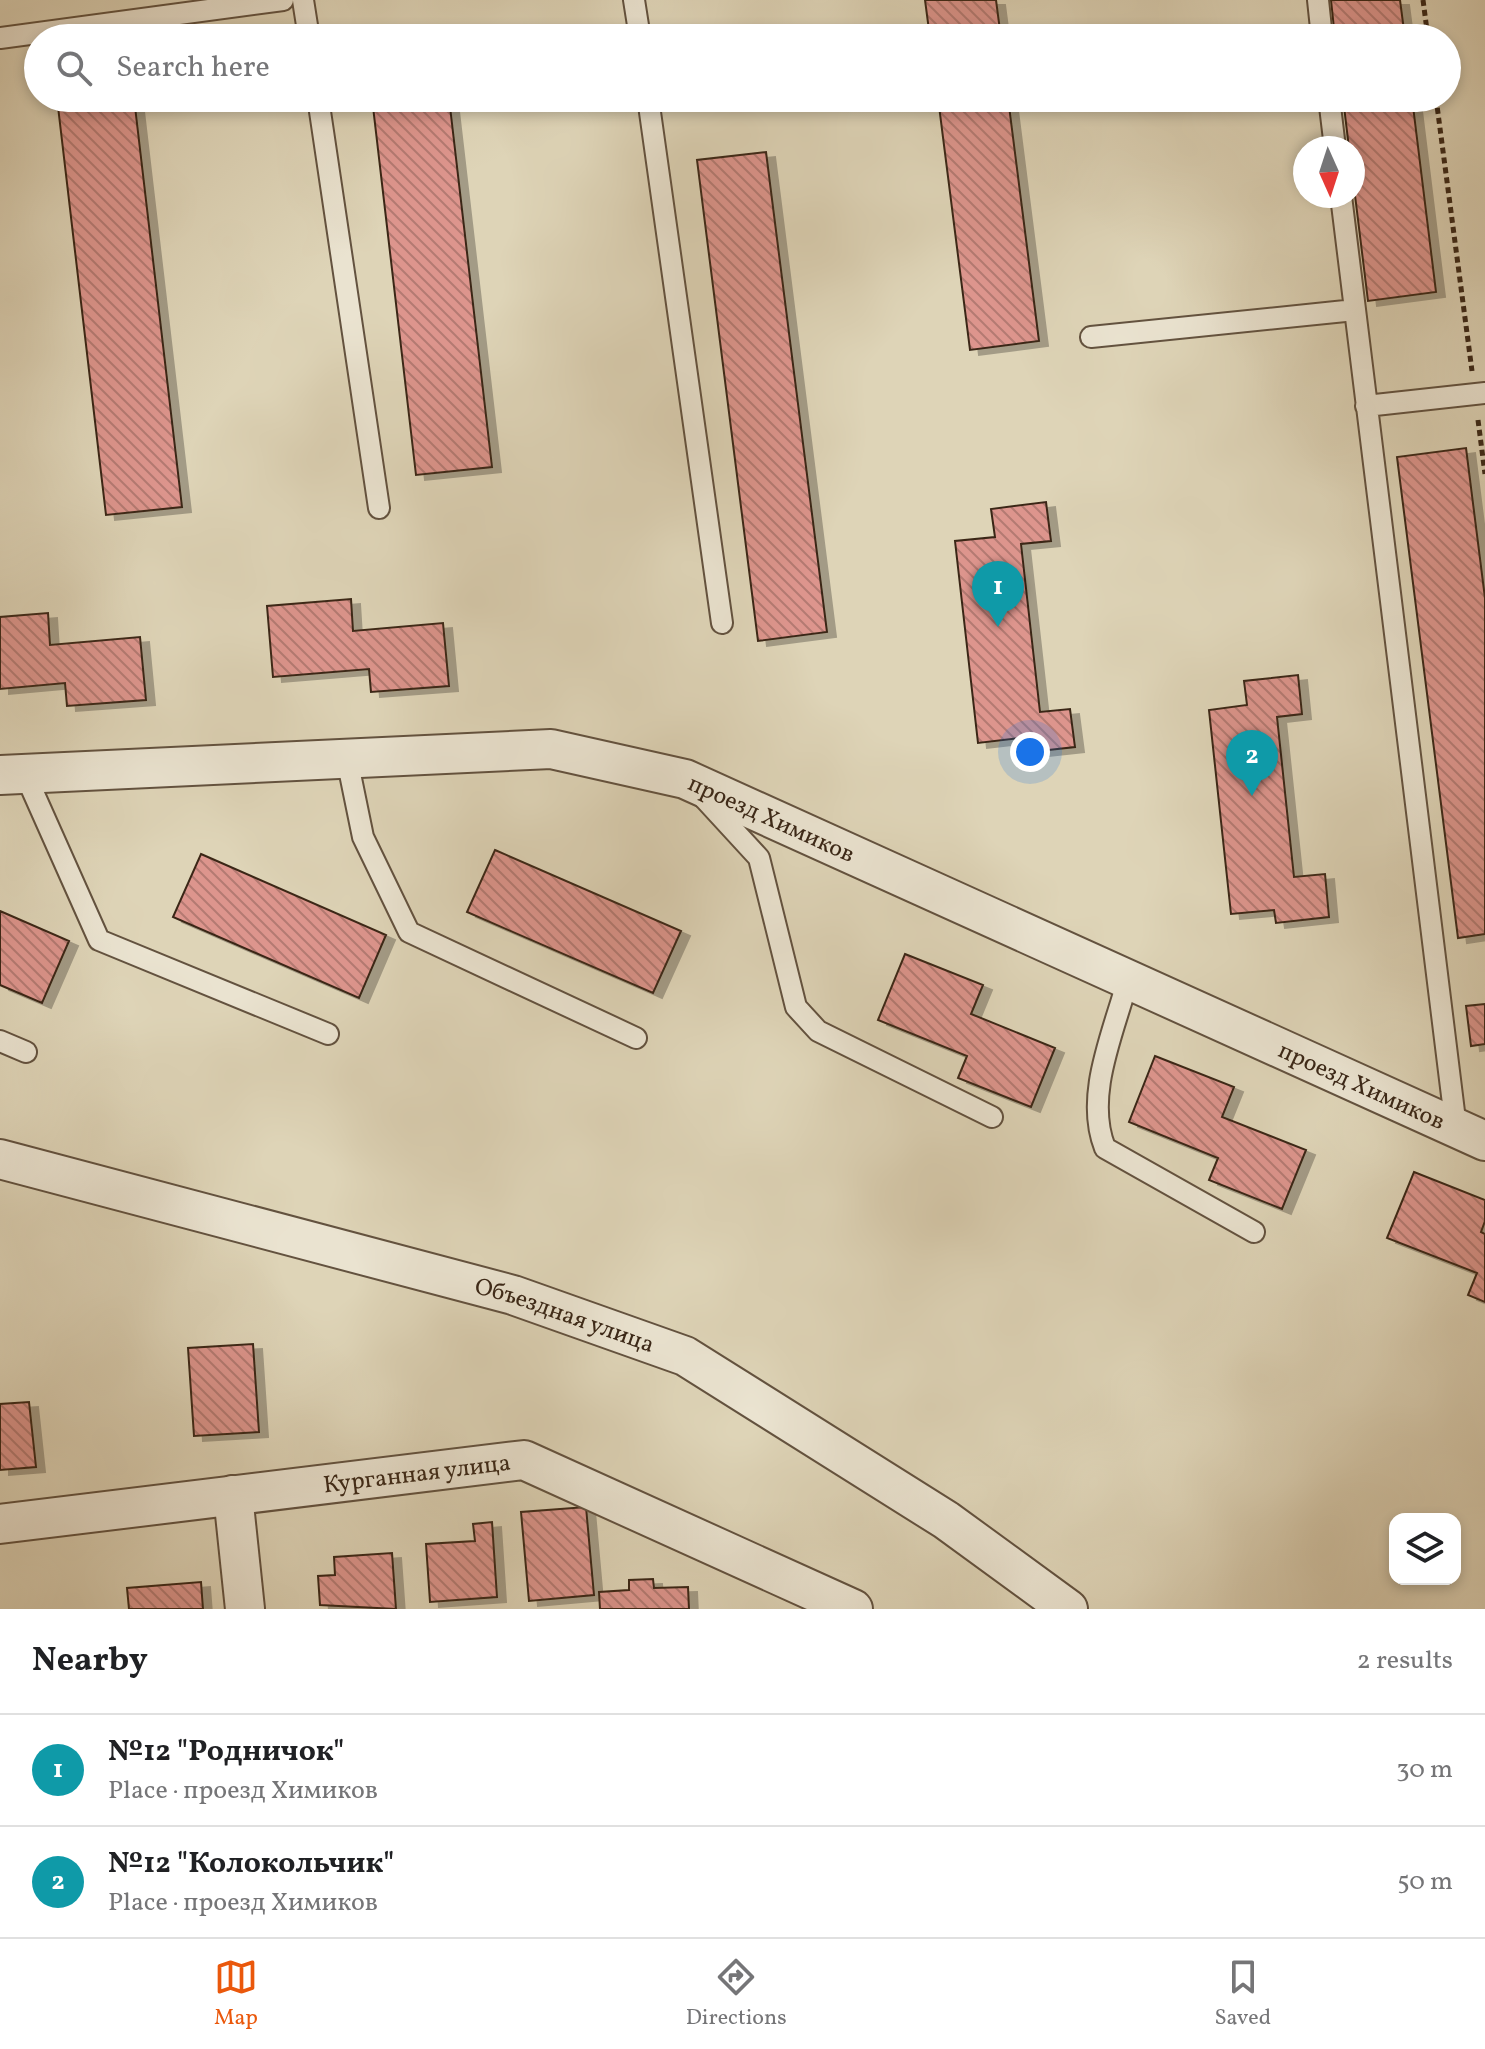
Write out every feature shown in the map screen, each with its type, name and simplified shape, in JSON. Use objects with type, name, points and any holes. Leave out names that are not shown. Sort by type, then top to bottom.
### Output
[{"type":"street","name":"проезд Химиков","points":[[13,774],[551,749],[685,779],[1471,1134]]},
{"type":"street","name":"Объездная улица","points":[[0,1159],[513,1295],[685,1356],[946,1520],[1068,1609]]},
{"type":"street","name":"Курганная улица","points":[[0,1524],[524,1460],[853,1609]]},
{"type":"street","points":[[233,1495],[245,1609]]},
{"type":"lane","points":[[104,24],[283,0]]},
{"type":"lane","points":[[303,0],[307,24]]},
{"type":"lane","points":[[634,0],[638,24]]},
{"type":"lane","points":[[1318,0],[1321,24]]},
{"type":"lane","points":[[0,38],[24,35]]},
{"type":"lane","points":[[320,112],[379,508]]},
{"type":"lane","points":[[650,112],[722,623]]},
{"type":"lane","points":[[1331,112],[1334,136]]},
{"type":"lane","points":[[1342,208],[1366,406],[1471,1134]]},
{"type":"lane","points":[[1091,337],[1355,310]]},
{"type":"lane","points":[[1366,406],[1480,394]]},
{"type":"lane","points":[[347,759],[363,837],[409,932],[636,1038]]},
{"type":"lane","points":[[13,774],[99,940],[328,1034]]},
{"type":"lane","points":[[685,779],[759,858],[796,1007],[818,1031],[992,1117]]},
{"type":"lane","points":[[1128,979],[1096,1102],[1097,1127],[1105,1148],[1254,1232]]},
{"type":"lane","points":[[0,1041],[26,1052]]},
{"type":"path","points":[[1423,0],[1426,24]]},
{"type":"path","points":[[1438,112],[1480,394],[1485,474]]},
{"type":"building","points":[[925,0],[996,0],[999,24],[928,24]]},
{"type":"building","points":[[1331,0],[1400,0],[1403,24],[1334,24]]},
{"type":"building","points":[[59,112],[136,112],[182,507],[106,515]]},
{"type":"building","points":[[374,112],[451,112],[492,467],[416,475]]},
{"type":"building","points":[[940,112],[1010,112],[1039,341],[970,350]]},
{"type":"building","points":[[1345,112],[1414,112],[1436,292],[1368,301],[1357,208],[1365,208],[1365,136],[1348,136]]},
{"type":"building","points":[[766,152],[827,632],[758,641],[697,160]]},
{"type":"building","points":[[1466,448],[1485,598],[1485,934],[1458,938],[1397,457]]},
{"type":"building","points":[[1046,502],[1051,541],[1021,544],[1040,712],[1070,709],[1075,747],[1022,753],[1020,738],[978,743],[955,541],[995,537],[991,509]]},
{"type":"building","points":[[351,599],[353,631],[443,623],[449,686],[371,692],[369,669],[273,677],[267,606]]},
{"type":"building","points":[[48,613],[50,645],[140,637],[146,700],[67,706],[65,683],[0,689],[0,617]]},
{"type":"building","points":[[1298,675],[1302,714],[1277,717],[1294,877],[1325,874],[1329,917],[1276,923],[1274,910],[1231,914],[1209,710],[1247,705],[1244,681]]},
{"type":"building","points":[[495,850],[681,931],[653,993],[467,912]]},
{"type":"building","points":[[201,854],[386,935],[359,998],[173,917]]},
{"type":"building","points":[[0,911],[69,941],[42,1003],[0,985]]},
{"type":"building","points":[[905,954],[983,985],[971,1014],[1055,1048],[1031,1107],[958,1078],[967,1056],[878,1020]]},
{"type":"building","points":[[1485,1004],[1485,1044],[1471,1046],[1466,1006]]},
{"type":"building","points":[[1155,1056],[1234,1087],[1222,1117],[1306,1150],[1282,1209],[1209,1180],[1218,1158],[1129,1122]]},
{"type":"building","points":[[1414,1172],[1485,1200],[1485,1221],[1481,1232],[1485,1234],[1485,1302],[1468,1295],[1477,1273],[1387,1238]]},
{"type":"building","points":[[253,1344],[259,1432],[194,1436],[188,1348]]},
{"type":"building","points":[[29,1402],[36,1467],[0,1470],[0,1404]]},
{"type":"building","points":[[586,1507],[594,1595],[529,1601],[521,1512]]},
{"type":"building","points":[[492,1522],[497,1597],[430,1602],[426,1544],[475,1541],[473,1524]]},
{"type":"building","points":[[392,1553],[396,1609],[320,1605],[318,1576],[335,1575],[334,1557]]},
{"type":"building","points":[[653,1579],[654,1588],[688,1587],[689,1609],[600,1609],[599,1592],[629,1590],[629,1580]]},
{"type":"building","points":[[201,1582],[203,1609],[129,1609],[127,1588]]},
{"type":"place","name":"№12 \"Родничок\"","points":[[998,627]]},
{"type":"place","name":"№12 \"Колокольчик\"","points":[[1252,796]]}]
